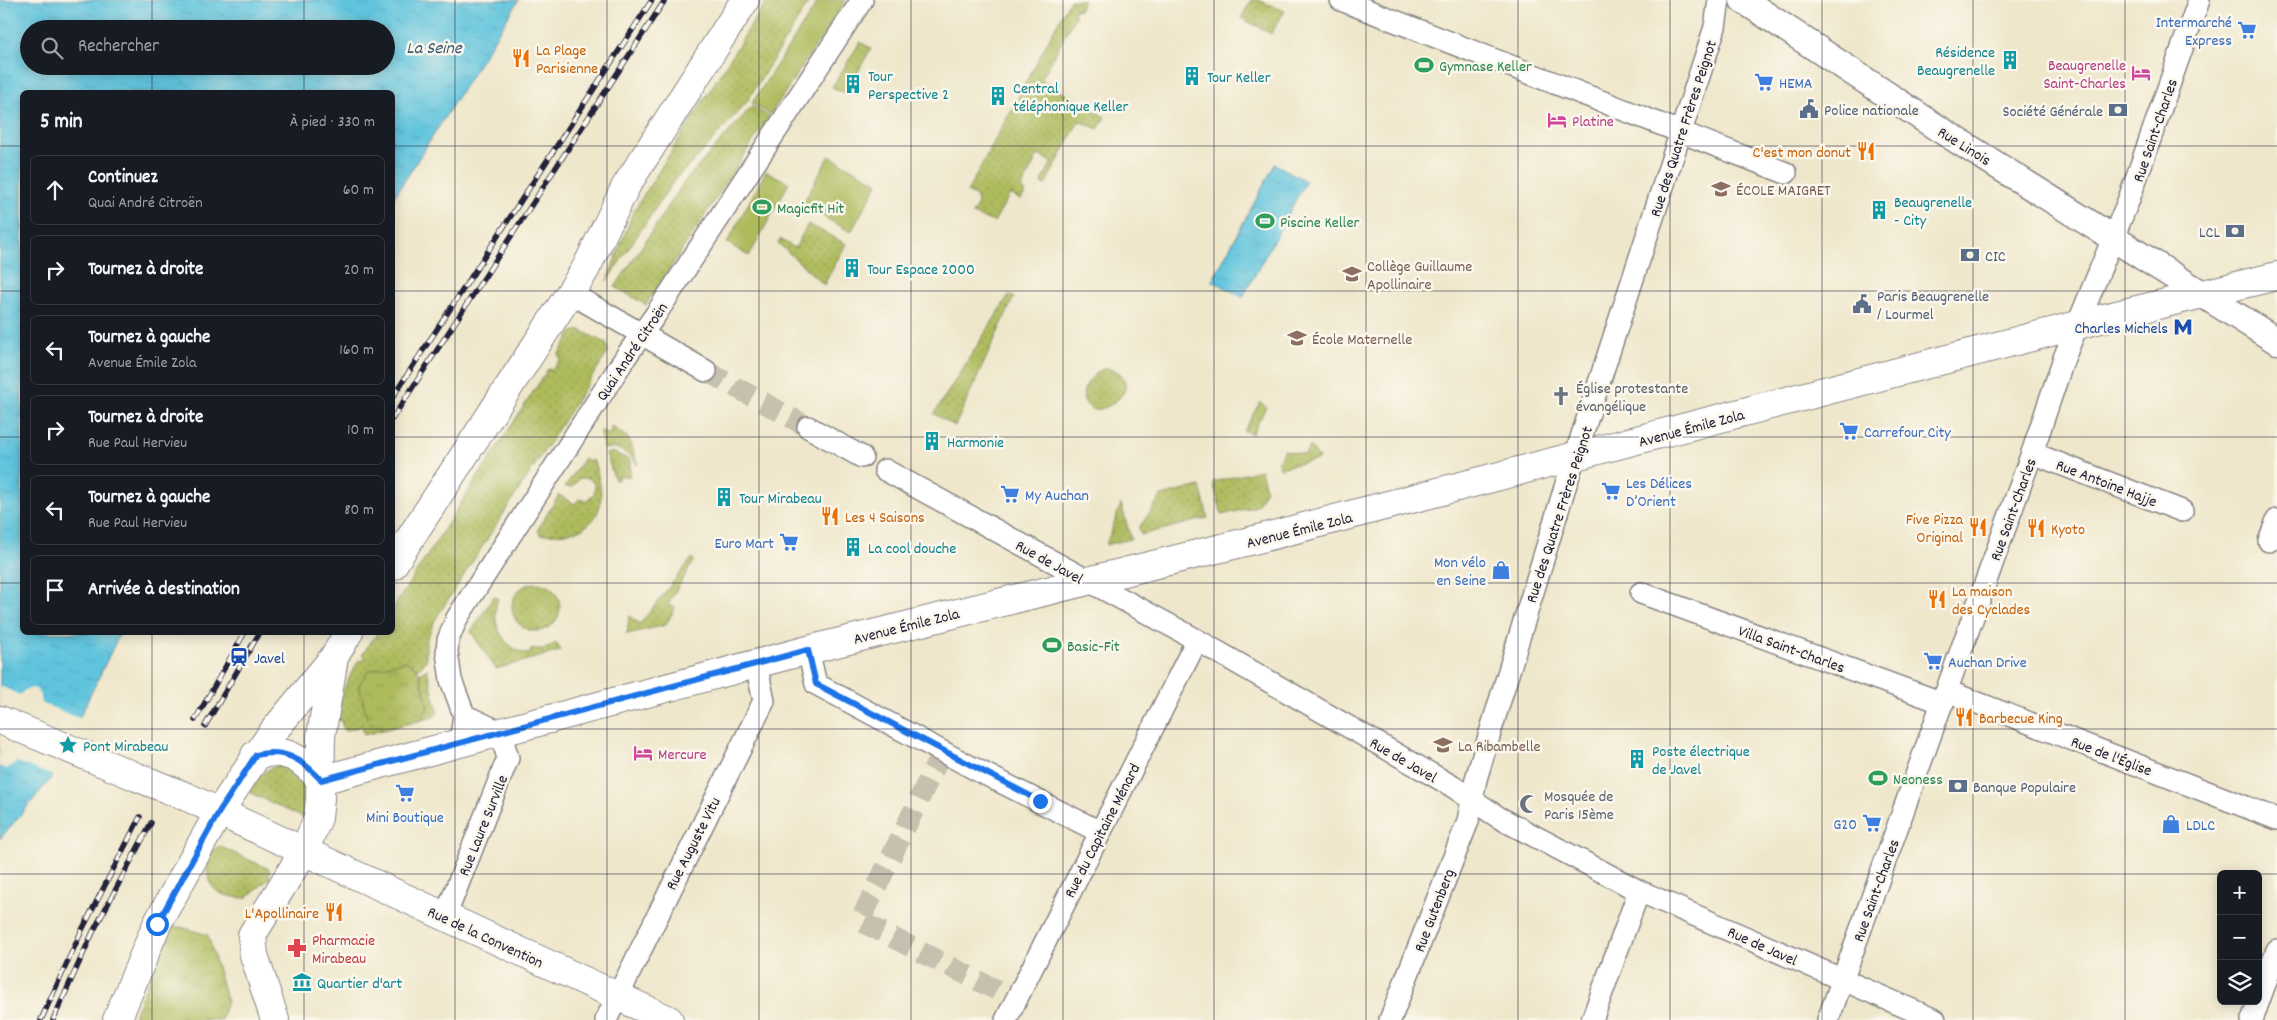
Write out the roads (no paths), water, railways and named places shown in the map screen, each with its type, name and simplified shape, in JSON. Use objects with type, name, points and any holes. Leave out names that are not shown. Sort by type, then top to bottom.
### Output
[{"type":"main road","points":[[395,561],[585,270],[626,186],[745,0]]},
{"type":"main road","name":"Avenue Émile Zola","points":[[321,780],[808,650],[1254,540],[2077,326],[2277,276]]},
{"type":"main road","points":[[117,1020],[157,924],[219,812],[256,755],[288,711],[334,657],[347,635]]},
{"type":"main road","points":[[275,1020],[252,949],[252,935],[304,851],[318,818],[321,780],[321,736],[334,657]]},
{"type":"main road","points":[[0,720],[219,812]]},
{"type":"main road","points":[[256,755],[266,752],[283,752],[310,768],[321,780]]},
{"type":"main road","name":"Rue de la Convention","points":[[219,812],[445,917],[611,1008],[669,1020]]},
{"type":"street","name":"Quai André Citroën","points":[[460,744],[464,715],[448,667],[448,640],[452,628],[641,334],[862,0]]},
{"type":"street","points":[[1341,0],[1786,173]]},
{"type":"street","name":"Rue des Quatre Frères Peignot","points":[[1472,800],[1478,770],[1575,457],[1715,27],[1719,0]]},
{"type":"street","name":"Rue Linois","points":[[1743,0],[1936,127],[2277,341]]},
{"type":"street","name":"Rue Saint-Charles","points":[[1828,1020],[2032,453],[2064,358],[2114,237],[2193,2]]},
{"type":"street","points":[[570,293],[706,371]]},
{"type":"street","points":[[808,427],[862,457]]},
{"type":"street","name":"Rue Antoine Hajje","points":[[2032,453],[2182,511]]},
{"type":"street","name":"Rue de Javel","points":[[885,470],[1197,640],[1498,817],[1639,891],[1936,1020]]},
{"type":"street","points":[[2269,541],[2277,520]]},
{"type":"street","name":"Villa Saint-Charles","points":[[1641,593],[1945,697]]},
{"type":"street","name":"Rue du Capitaine Ménard","points":[[1006,1020],[1197,640]]},
{"type":"street","points":[[808,650],[816,684],[973,768],[1100,832]]},
{"type":"street","name":"Rue Auguste Vitu","points":[[611,1008],[764,701],[756,664]]},
{"type":"street","name":"Rue de l'Église","points":[[1945,697],[2277,819]]},
{"type":"street","points":[[464,715],[500,732]]},
{"type":"street","name":"Rue Laure Surville","points":[[445,917],[508,758],[500,732]]},
{"type":"street","name":"Rue Gutenberg","points":[[1390,1020],[1468,822],[1472,800]]},
{"type":"street","points":[[1592,1020],[1639,891]]},
{"type":"street","points":[[2252,1020],[2277,950]]},
{"type":"water","name":"La Seine","points":[[0,0],[519,0],[395,196],[395,90],[20,90],[20,635],[119,635],[49,781],[0,839]]},
{"type":"water","points":[[1275,164],[1306,181],[1243,297],[1212,281]]},
{"type":"tunnel","points":[[706,371],[808,427]]},
{"type":"tunnel","points":[[942,752],[860,921],[1016,1000]]},
{"type":"railway","points":[[395,393],[652,0]]},
{"type":"railway","points":[[395,414],[665,0]]},
{"type":"railway","points":[[195,720],[243,635]]},
{"type":"railway","points":[[205,726],[258,635]]},
{"type":"railway","points":[[41,1020],[82,930],[140,817]]},
{"type":"railway","points":[[53,1020],[93,932],[151,823]]},
{"type":"place","name":"Intermarché Express","points":[[2247,30]]},
{"type":"place","name":"La Plage Parisienne","points":[[521,58]]},
{"type":"place","name":"Résidence Beaugrenelle","points":[[2010,60]]},
{"type":"place","name":"Gymnase Keller","points":[[1424,65]]},
{"type":"place","name":"Beaugrenelle Saint-Charles","points":[[2141,73]]},
{"type":"place","name":"Tour Keller","points":[[1192,76]]},
{"type":"place","name":"HEMA","points":[[1764,82]]},
{"type":"place","name":"Tour Perspective 2","points":[[853,84]]},
{"type":"place","name":"Central téléphonique Keller","points":[[998,96]]},
{"type":"place","name":"Police nationale","points":[[1809,109]]},
{"type":"place","name":"Société Générale","points":[[2118,110]]},
{"type":"place","name":"Platine","points":[[1557,120]]},
{"type":"place","name":"C'est mon donut","points":[[1866,151]]},
{"type":"place","name":"ÉCOLE MAIGRET","points":[[1721,189]]},
{"type":"place","name":"Magicfit Hit","points":[[762,207]]},
{"type":"place","name":"Beaugrenelle - City","points":[[1879,210]]},
{"type":"place","name":"Piscine Keller","points":[[1265,221]]},
{"type":"place","name":"LCL","points":[[2235,231]]},
{"type":"place","name":"CIC","points":[[1970,255]]},
{"type":"place","name":"Tour Espace 2000","points":[[852,268]]},
{"type":"place","name":"Collège Guillaume Apollinaire","points":[[1352,274]]},
{"type":"place","name":"Paris Beaugrenelle / Lourmel","points":[[1862,304]]},
{"type":"place","name":"Charles Michels","points":[[2183,327]]},
{"type":"place","name":"École Maternelle","points":[[1297,338]]},
{"type":"place","name":"Église protestante évangélique","points":[[1561,396]]},
{"type":"place","name":"Carrefour City","points":[[1849,431]]},
{"type":"place","name":"Harmonie","points":[[932,441]]},
{"type":"place","name":"Les Délices D’Orient","points":[[1611,491]]},
{"type":"place","name":"My Auchan","points":[[1010,494]]},
{"type":"place","name":"Tour Mirabeau","points":[[724,497]]},
{"type":"place","name":"Les 4 Saisons","points":[[830,516]]},
{"type":"place","name":"Five Pizza Original","points":[[1978,527]]},
{"type":"place","name":"Kyoto","points":[[2036,528]]},
{"type":"place","name":"Euro Mart","points":[[789,542]]},
{"type":"place","name":"La cool douche","points":[[853,547]]},
{"type":"place","name":"Mon vélo en Seine","points":[[1501,570]]},
{"type":"place","name":"La maison des Cyclades","points":[[1937,599]]},
{"type":"place","name":"Basic-Fit","points":[[1052,645]]},
{"type":"place","name":"Javel","points":[[239,657]]},
{"type":"place","name":"Auchan Drive","points":[[1933,661]]},
{"type":"place","name":"Barbecue King","points":[[1964,717]]},
{"type":"place","name":"Pont Mirabeau","points":[[68,745]]},
{"type":"place","name":"La Ribambelle","points":[[1443,745]]},
{"type":"place","name":"Mercure","points":[[643,753]]},
{"type":"place","name":"Poste électrique de Javel","points":[[1637,759]]},
{"type":"place","name":"Neoness","points":[[1878,778]]},
{"type":"place","name":"Banque Populaire","points":[[1958,786]]},
{"type":"place","name":"Mini Boutique","points":[[405,793]]},
{"type":"place","name":"Mosquée de Paris 15ème","points":[[1529,804]]},
{"type":"place","name":"G20","points":[[1872,823]]},
{"type":"place","name":"LDLC","points":[[2171,824]]},
{"type":"place","name":"L'Apollinaire","points":[[334,912]]},
{"type":"place","name":"Pharmacie Mirabeau","points":[[297,948]]},
{"type":"place","name":"Quartier d'art","points":[[302,982]]}]
